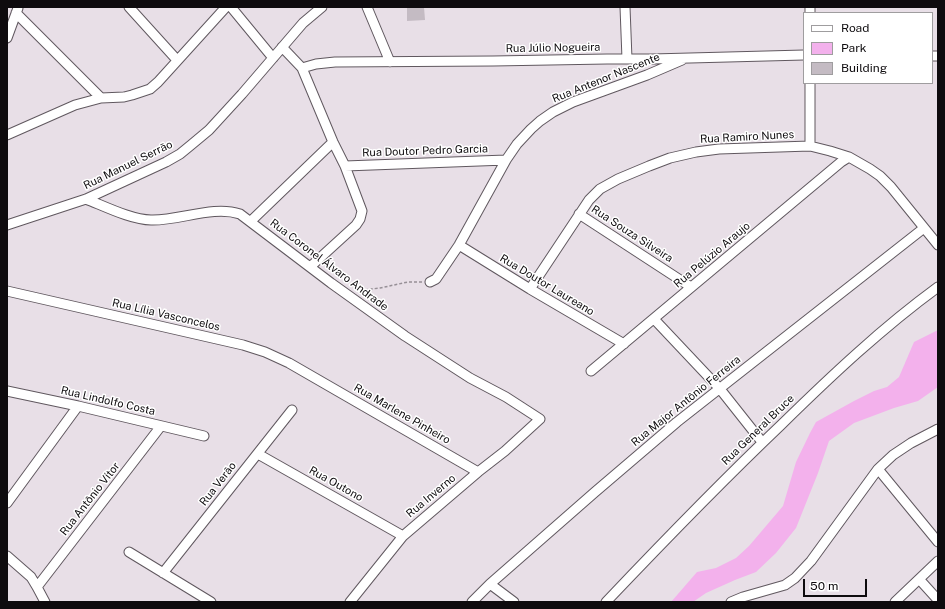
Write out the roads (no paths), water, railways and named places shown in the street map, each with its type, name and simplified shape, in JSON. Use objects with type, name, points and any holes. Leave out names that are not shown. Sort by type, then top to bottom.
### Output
[{"type":"street","points":[[129,7],[177,60]]},
{"type":"street","points":[[7,135],[75,105],[101,98],[124,97],[150,89],[226,7]]},
{"type":"street","points":[[232,7],[273,58]]},
{"type":"street","name":"Rua Manuel Serrão","points":[[7,225],[86,199],[180,154],[209,130],[303,23],[322,7]]},
{"type":"street","points":[[367,7],[390,62]]},
{"type":"street","points":[[625,7],[627,59]]},
{"type":"street","points":[[7,38],[17,10],[101,98]]},
{"type":"street","points":[[282,47],[302,68],[333,142],[345,166],[362,211],[360,219],[356,225],[310,267]]},
{"type":"street","name":"Rua Júlio Nogueira","points":[[302,68],[316,64],[334,62],[627,59],[803,55]]},
{"type":"street","name":"Rua Antenor Nascente","points":[[430,282],[436,279],[459,245],[506,160],[517,144],[540,121],[553,112],[573,102],[647,76],[687,58]]},
{"type":"street","points":[[810,84],[810,146]]},
{"type":"street","points":[[251,222],[333,142]]},
{"type":"street","name":"Rua Ramiro Nunes","points":[[530,289],[579,214],[589,200],[600,189],[618,179],[670,158],[696,152],[719,149],[810,146],[849,157],[880,176],[891,187],[938,245]]},
{"type":"street","name":"Rua Pelúzio Araujo","points":[[591,371],[841,162],[849,157]]},
{"type":"street","name":"Rua Doutor Pedro Garcia","points":[[345,166],[506,160]]},
{"type":"street","name":"Rua Coronel Álvaro Andrade","points":[[86,199],[122,213],[146,220],[161,220],[221,210],[232,211],[240,214],[404,336],[470,378],[506,397],[540,419]]},
{"type":"street","name":"Rua Souza Silveira","points":[[579,214],[692,287]]},
{"type":"street","name":"Rua Major Antônio Ferreira","points":[[472,602],[490,584],[677,422],[924,228]]},
{"type":"street","name":"Rua Doutor Laureano","points":[[459,245],[530,289],[624,344]]},
{"type":"street","name":"Rua General Bruce","points":[[606,602],[762,442],[819,387],[908,309],[938,287]]},
{"type":"street","name":"Rua Lília Vasconcelos","points":[[7,291],[243,345],[265,352],[289,363],[314,378]]},
{"type":"street","points":[[654,319],[720,389],[762,442]]},
{"type":"street","name":"Rua Marlene Pinheiro","points":[[314,378],[478,472]]},
{"type":"street","name":"Rua Lindolfo Costa","points":[[7,391],[204,436]]},
{"type":"street","points":[[7,503],[78,406]]},
{"type":"street","name":"Rua Verão","points":[[163,573],[292,410]]},
{"type":"street","name":"Rua Inverno","points":[[350,602],[403,536],[540,419]]},
{"type":"street","name":"Rua Antônio Vítor","points":[[38,587],[161,426]]},
{"type":"street","points":[[731,602],[785,585],[795,578],[811,561],[878,469],[893,455],[911,443],[938,429]]},
{"type":"street","name":"Rua Outono","points":[[258,454],[403,536]]},
{"type":"street","points":[[878,469],[938,542]]},
{"type":"street","points":[[129,552],[206,601]]},
{"type":"street","points":[[7,556],[30,577],[38,587],[45,602]]},
{"type":"street","points":[[895,602],[938,561]]},
{"type":"street","points":[[919,579],[938,600]]},
{"type":"street","points":[[490,584],[514,602]]}]
